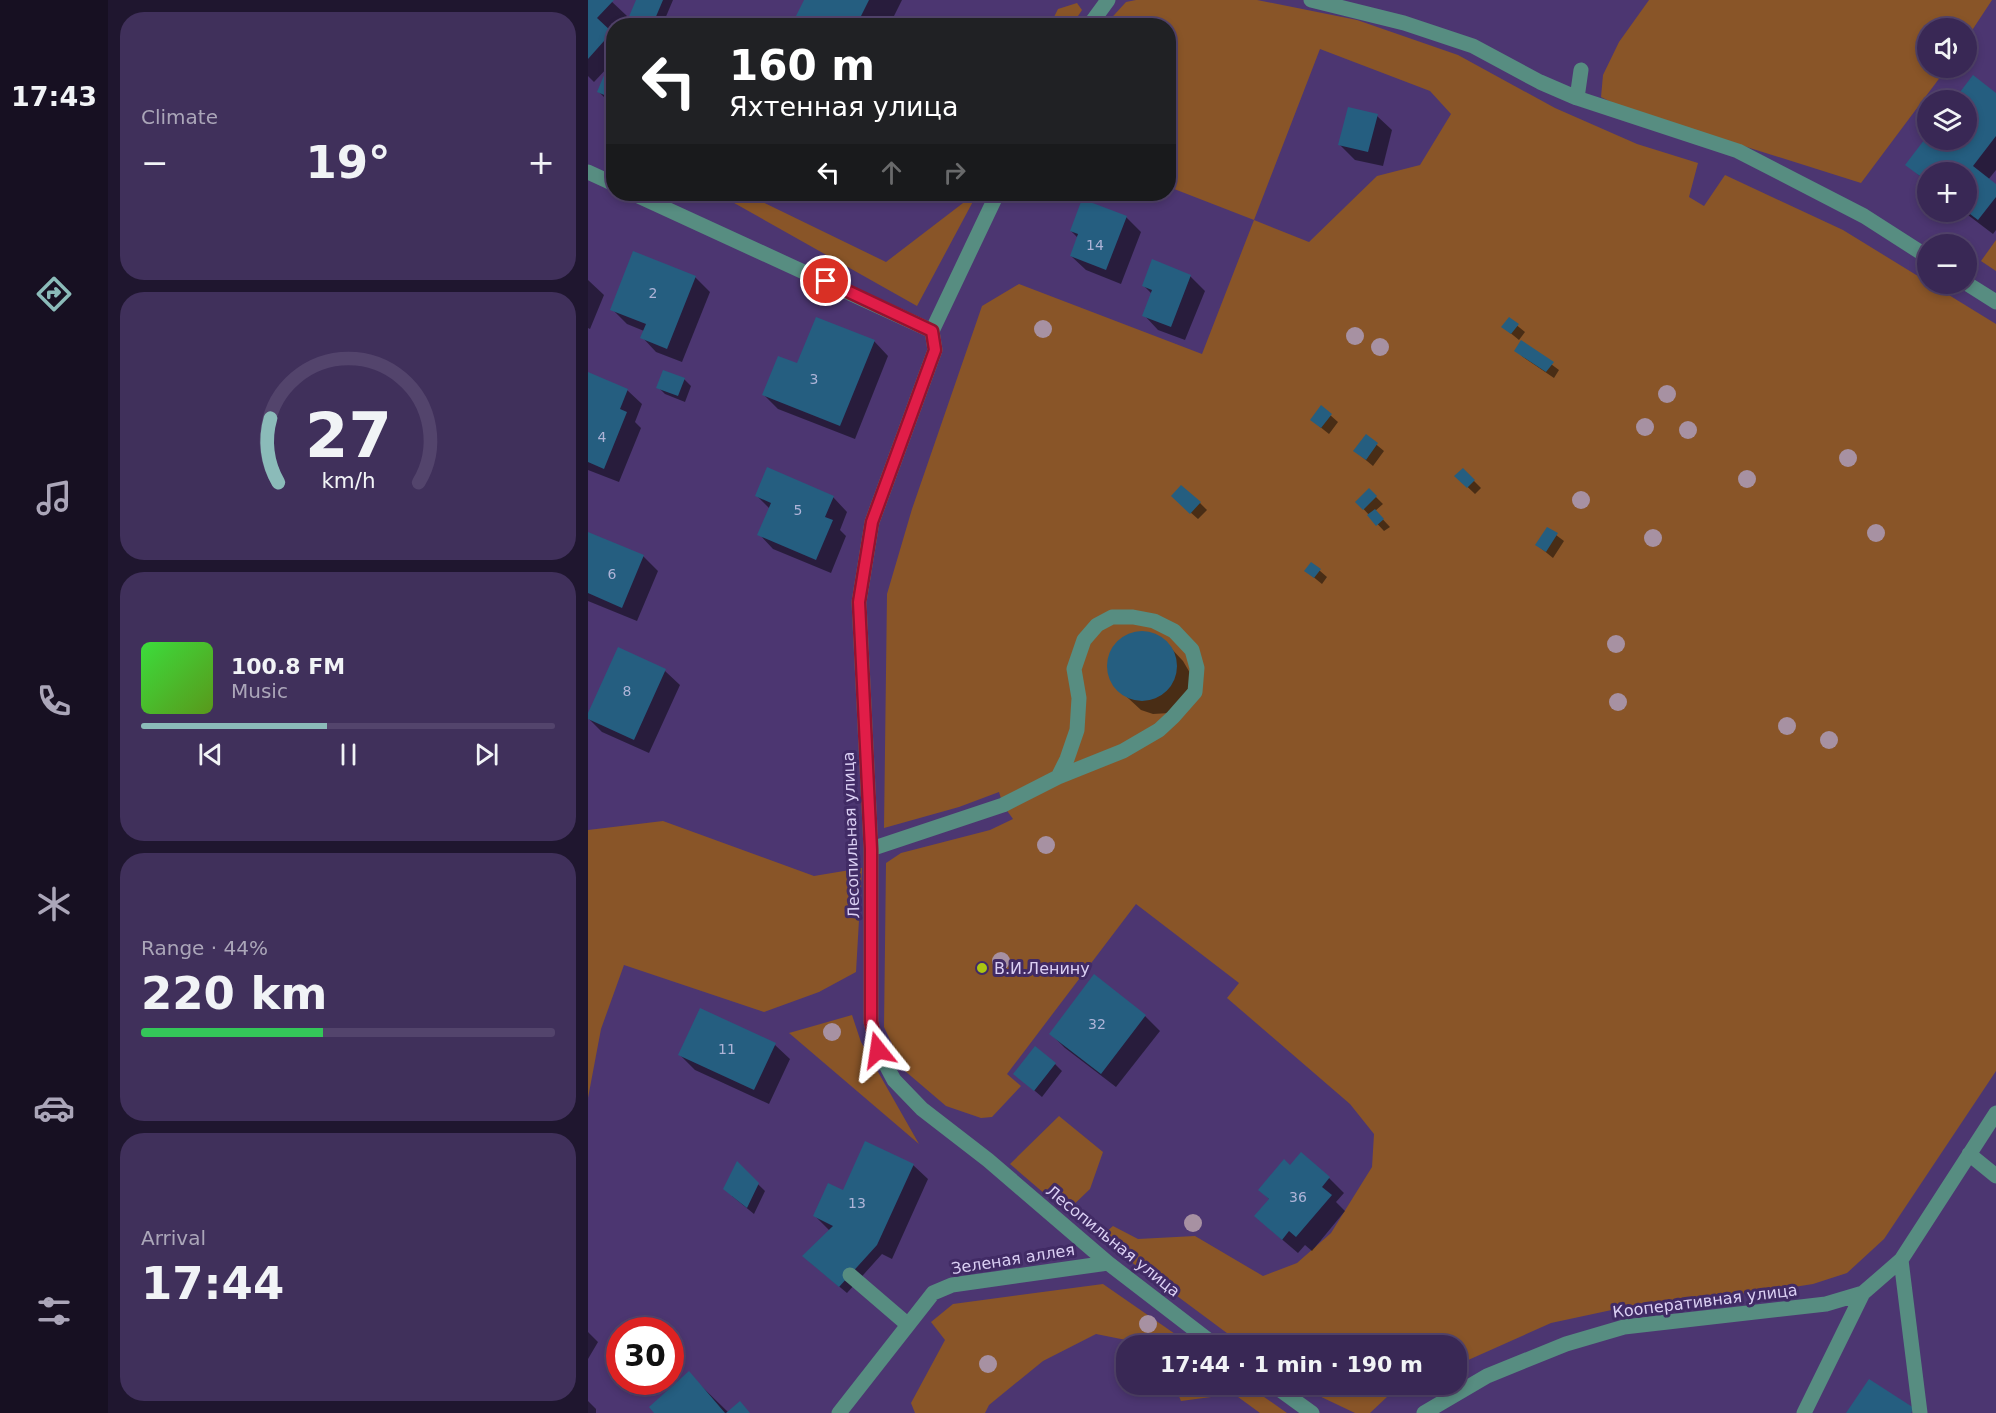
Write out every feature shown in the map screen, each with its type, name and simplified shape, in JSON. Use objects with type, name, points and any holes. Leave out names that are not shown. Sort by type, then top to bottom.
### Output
[{"type":"street","points":[[1095,18],[1108,0]]},
{"type":"street","points":[[1311,0],[1404,23],[1473,46],[1540,82],[1577,98],[1738,151],[1864,216],[1917,250]]},
{"type":"street","points":[[1577,98],[1581,70]]},
{"type":"street","points":[[588,172],[606,180]]},
{"type":"street","points":[[649,201],[932,331]]},
{"type":"street","name":"Лесопильная улица","points":[[994,201],[932,331],[935,350],[872,522],[859,602],[871,849],[871,1022],[878,1050],[894,1080],[922,1109],[988,1160],[1108,1263],[1202,1335]]},
{"type":"street","points":[[1977,290],[1996,302]]},
{"type":"street","points":[[871,849],[1003,805],[1058,777],[1123,751],[1159,730],[1195,692],[1197,668],[1192,650],[1174,631],[1154,621],[1133,617],[1112,617],[1097,625],[1084,640],[1074,669],[1079,698],[1077,730],[1058,777]]},
{"type":"street","points":[[1804,1413],[1863,1293],[1901,1260],[1996,1113]]},
{"type":"street","points":[[1969,1154],[1996,1176]]},
{"type":"street","points":[[1901,1260],[1920,1413]]},
{"type":"street","name":"Зеленая аллея","points":[[839,1413],[933,1293],[952,1285],[1108,1263]]},
{"type":"street","points":[[850,1275],[907,1324]]},
{"type":"street","name":"Кооперативная улица","points":[[1424,1413],[1487,1376],[1566,1344],[1624,1327],[1826,1304],[1863,1293]]},
{"type":"street","points":[[1287,1395],[1312,1413]]},
{"type":"shaded area","points":[[1136,0],[1257,0],[1357,20],[1458,55],[1555,108],[1637,144],[1698,163],[1689,197],[1704,206],[1725,175],[1843,230],[1917,275],[1917,294],[1947,294],[1996,324],[1996,1071],[1884,1239],[1847,1273],[1813,1284],[1769,1291],[1649,1302],[1551,1323],[1467,1361],[1467,1335],[1230,1335],[1099,1238],[1113,1226],[1138,1239],[1195,1236],[1263,1276],[1297,1263],[1331,1233],[1372,1167],[1374,1134],[1350,1104],[1227,998],[1239,983],[1136,904],[1007,1074],[1021,1086],[992,1117],[981,1118],[946,1106],[905,1071],[884,1027],[886,863],[901,853],[990,830],[1013,819],[1003,805],[999,792],[959,807],[884,828],[887,594],[912,509],[982,306],[1019,284],[1202,354],[1254,220],[1176,190],[1176,18],[1111,18],[1126,2]],"holes":[[[1320,49],[1430,91],[1451,114],[1420,165],[1377,176],[1309,242],[1254,220]]]},
{"type":"shaded area","points":[[1649,0],[1992,0],[1977,23],[1977,18],[1917,18],[1917,78],[1940,78],[1931,90],[1917,90],[1917,108],[1861,183],[1623,108],[1601,97],[1603,75],[1619,42]]},
{"type":"shaded area","points":[[1077,3],[1082,10],[1077,18],[1054,18],[1058,9]]},
{"type":"shaded area","points":[[731,201],[760,201],[886,262],[966,201],[973,201],[917,306]]},
{"type":"shaded area","points":[[1996,240],[1996,271],[1981,261]]},
{"type":"shaded area","points":[[663,821],[814,876],[862,868],[856,972],[819,992],[764,1012],[624,965],[601,1029],[588,1098],[588,830]]},
{"type":"shaded area","points":[[852,1015],[861,1042],[919,1144],[789,1033]]},
{"type":"shaded area","points":[[1059,1116],[1103,1152],[1090,1189],[1066,1212],[1010,1164]]},
{"type":"shaded area","points":[[1103,1284],[1177,1335],[1116,1335],[1116,1338],[1096,1334],[1043,1361],[989,1405],[985,1413],[915,1413],[911,1403],[945,1340],[931,1322],[953,1304]]},
{"type":"shaded area","points":[[1178,1395],[1226,1395],[1181,1401]]},
{"type":"shaded area","points":[[1235,1395],[1261,1395],[1287,1413],[1260,1413]]},
{"type":"shaded area","points":[[1317,1395],[1390,1395],[1370,1413],[1355,1413]]},
{"type":"building","points":[[588,0],[614,0],[597,18],[606,26],[606,39],[588,59]]},
{"type":"building","points":[[636,0],[663,0],[655,18],[628,18]]},
{"type":"building","points":[[804,0],[869,0],[860,18],[795,18]]},
{"type":"building","points":[[606,71],[606,96],[597,92]]},
{"type":"building","points":[[1971,78],[1977,78],[1996,93],[1996,136],[1976,162],[1917,162],[1917,174],[1905,165],[1917,149],[1977,150],[1977,90],[1962,90]]},
{"type":"building","points":[[1348,107],[1378,114],[1368,152],[1338,145]]},
{"type":"building","points":[[1977,169],[1996,184],[1996,197],[1978,220]]},
{"type":"building","points":[[1081,201],[1087,201],[1127,216],[1106,270],[1070,256],[1078,234],[1070,231]]},
{"type":"building","points":[[633,251],[696,276],[667,349],[640,338],[646,324],[610,310]]},
{"type":"building","points":[[1152,259],[1191,275],[1171,327],[1142,316],[1152,290],[1142,286]]},
{"type":"building","points":[[816,317],[875,340],[840,426],[762,395],[778,356],[797,363]]},
{"type":"building","points":[[1509,317],[1519,324],[1511,334],[1501,327]]},
{"type":"building","points":[[1521,340],[1554,362],[1546,372],[1514,351]]},
{"type":"building","points":[[663,370],[685,378],[678,396],[656,388]]},
{"type":"building","points":[[588,372],[628,389],[620,409],[627,412],[604,469],[588,462]]},
{"type":"building","points":[[1321,405],[1332,414],[1321,428],[1310,420]]},
{"type":"building","points":[[1366,434],[1378,443],[1366,460],[1353,451]]},
{"type":"building","points":[[767,467],[834,496],[825,517],[833,520],[816,560],[757,535],[771,503],[755,496]]},
{"type":"building","points":[[1463,468],[1475,480],[1467,488],[1454,476]]},
{"type":"building","points":[[1181,485],[1201,502],[1190,514],[1171,496]]},
{"type":"building","points":[[1369,488],[1377,496],[1363,510],[1355,502]]},
{"type":"building","points":[[1375,509],[1384,519],[1376,526],[1367,515]]},
{"type":"building","points":[[1547,527],[1558,533],[1546,552],[1535,545]]},
{"type":"building","points":[[588,532],[644,555],[622,608],[588,593]]},
{"type":"building","points":[[1311,562],[1321,569],[1314,578],[1304,571]]},
{"type":"building","points":[[1142,631],[1161,637],[1171,647],[1177,666],[1171,685],[1161,695],[1142,701],[1123,695],[1113,685],[1107,666],[1113,647],[1123,637]]},
{"type":"building","points":[[618,647],[666,669],[634,740],[588,719],[588,713]]},
{"type":"building","points":[[1094,974],[1146,1015],[1101,1074],[1049,1034]]},
{"type":"building","points":[[700,1008],[776,1043],[754,1090],[678,1055]]},
{"type":"building","points":[[1035,1046],[1056,1063],[1034,1091],[1013,1074]]},
{"type":"building","points":[[865,1141],[914,1164],[877,1245],[839,1287],[802,1256],[833,1226],[813,1216],[828,1183],[843,1190]]},
{"type":"building","points":[[1301,1152],[1330,1177],[1322,1187],[1332,1195],[1296,1237],[1289,1231],[1282,1240],[1254,1216],[1269,1199],[1258,1190],[1284,1159],[1290,1165]]},
{"type":"building","points":[[737,1161],[759,1183],[747,1208],[723,1189]]},
{"type":"building","points":[[689,1371],[725,1413],[654,1413],[649,1407],[662,1395],[684,1395],[684,1376]]},
{"type":"building","points":[[1869,1379],[1914,1408],[1911,1413],[1846,1413]]},
{"type":"building","points":[[740,1401],[750,1413],[726,1413]]},
{"type":"place","name":"В.И.Ленину","points":[[982,968]]},
{"type":"route","points":[[826,281],[932,331],[935,350],[872,522],[864,560],[859,602],[871,849],[871,1022],[878,1050]]}]
